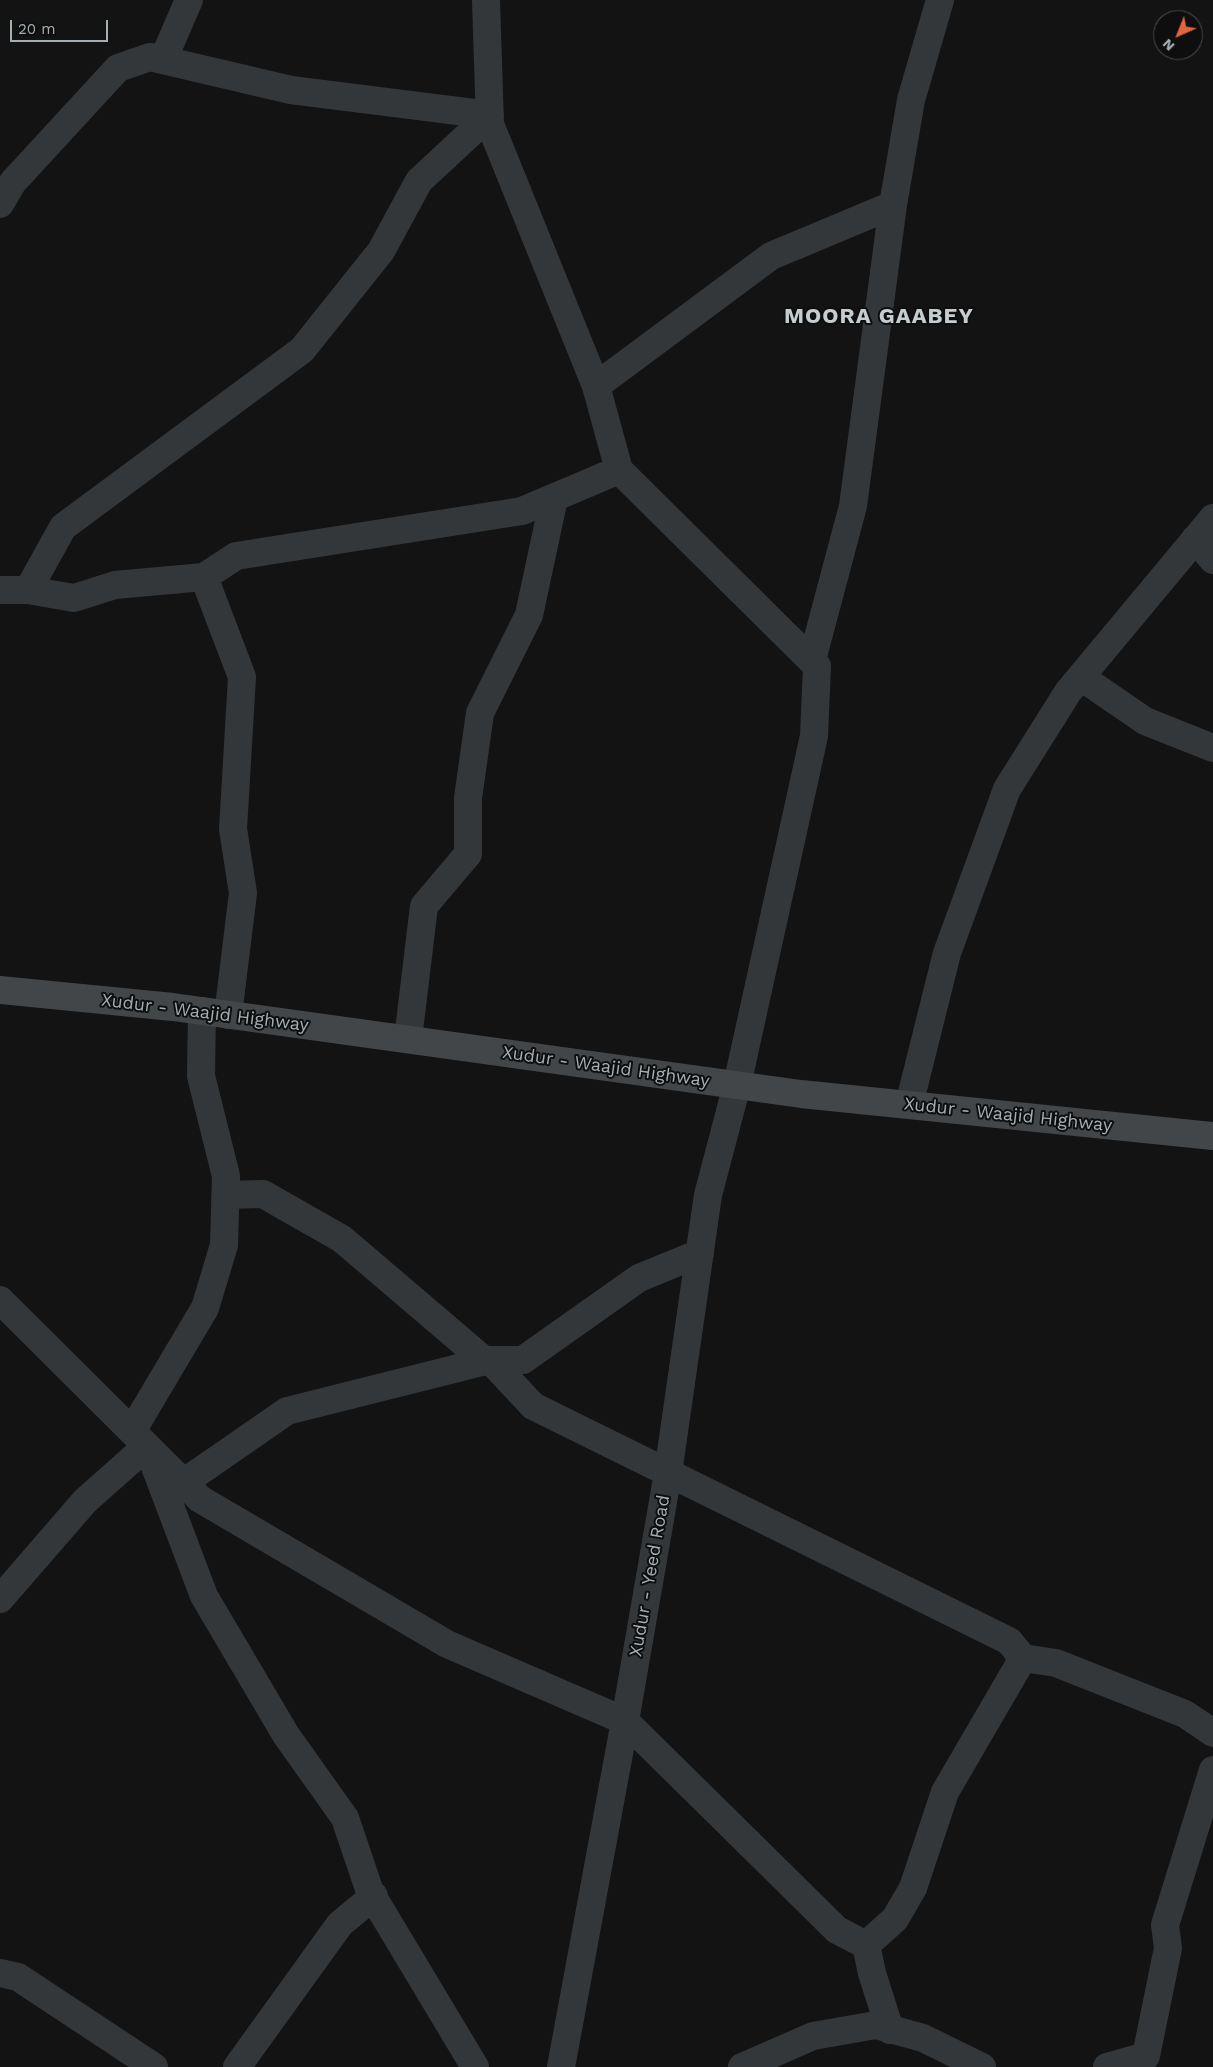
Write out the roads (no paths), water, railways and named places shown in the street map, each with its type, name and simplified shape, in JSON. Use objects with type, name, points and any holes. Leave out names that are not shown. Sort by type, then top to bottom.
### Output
[{"type":"main road","name":"Xudur - Waajid Highway","points":[[0,990],[215,1013],[801,1094],[1213,1136]]},
{"type":"street","points":[[163,60],[189,0]]},
{"type":"street","points":[[487,0],[490,124],[596,386],[619,470],[812,660],[853,506],[893,205],[911,100],[940,0]]},
{"type":"street","points":[[0,204],[13,182],[118,68],[150,57],[291,90],[490,115]]},
{"type":"street","points":[[28,590],[63,527],[302,350],[381,251],[419,181],[490,115]]},
{"type":"street","points":[[596,386],[770,256],[893,205]]},
{"type":"street","points":[[0,590],[28,590],[74,598],[115,585],[204,576],[236,556],[522,512],[619,470]]},
{"type":"street","points":[[408,1039],[424,906],[468,854],[468,798],[480,713],[529,615],[554,498]]},
{"type":"street","points":[[909,1105],[947,953],[1008,789],[1068,692],[1213,518]]},
{"type":"street","points":[[1195,539],[1213,560]]},
{"type":"street","points":[[0,1599],[139,1438],[205,1308],[224,1245],[226,1176],[201,1076],[242,893],[233,829],[242,677],[204,576]]},
{"type":"street","name":"Xudur - Yeed Road","points":[[561,2067],[625,1721],[668,1473],[708,1195],[737,1085],[814,736],[817,666],[812,660]]},
{"type":"street","points":[[1081,677],[1144,721],[1213,748]]},
{"type":"street","points":[[226,1195],[263,1194],[342,1239],[488,1361],[533,1406],[1009,1641],[1023,1658],[1056,1663],[1185,1714],[1213,1734]]},
{"type":"street","points":[[184,1482],[287,1411],[488,1361],[523,1360],[640,1278],[700,1253]]},
{"type":"street","points":[[0,1300],[200,1499],[447,1644],[625,1721],[837,1930],[866,1945]]},
{"type":"street","points":[[139,1438],[204,1596],[286,1735],[345,1818],[374,1896],[475,2067]]},
{"type":"street","points":[[866,1945],[895,1919],[913,1888],[945,1792],[1023,1658]]},
{"type":"street","points":[[1107,2067],[1146,2056],[1168,1948],[1165,1925],[1213,1770]]},
{"type":"street","points":[[237,2067],[340,1924],[374,1896]]},
{"type":"street","points":[[866,1945],[872,1973],[890,2030]]},
{"type":"street","points":[[0,1973],[18,1977],[154,2067]]},
{"type":"street","points":[[742,2067],[812,2036],[876,2025],[923,2038],[982,2067]]},
{"type":"district","name":"MOORA GAABEY","points":[[879,317]]}]
